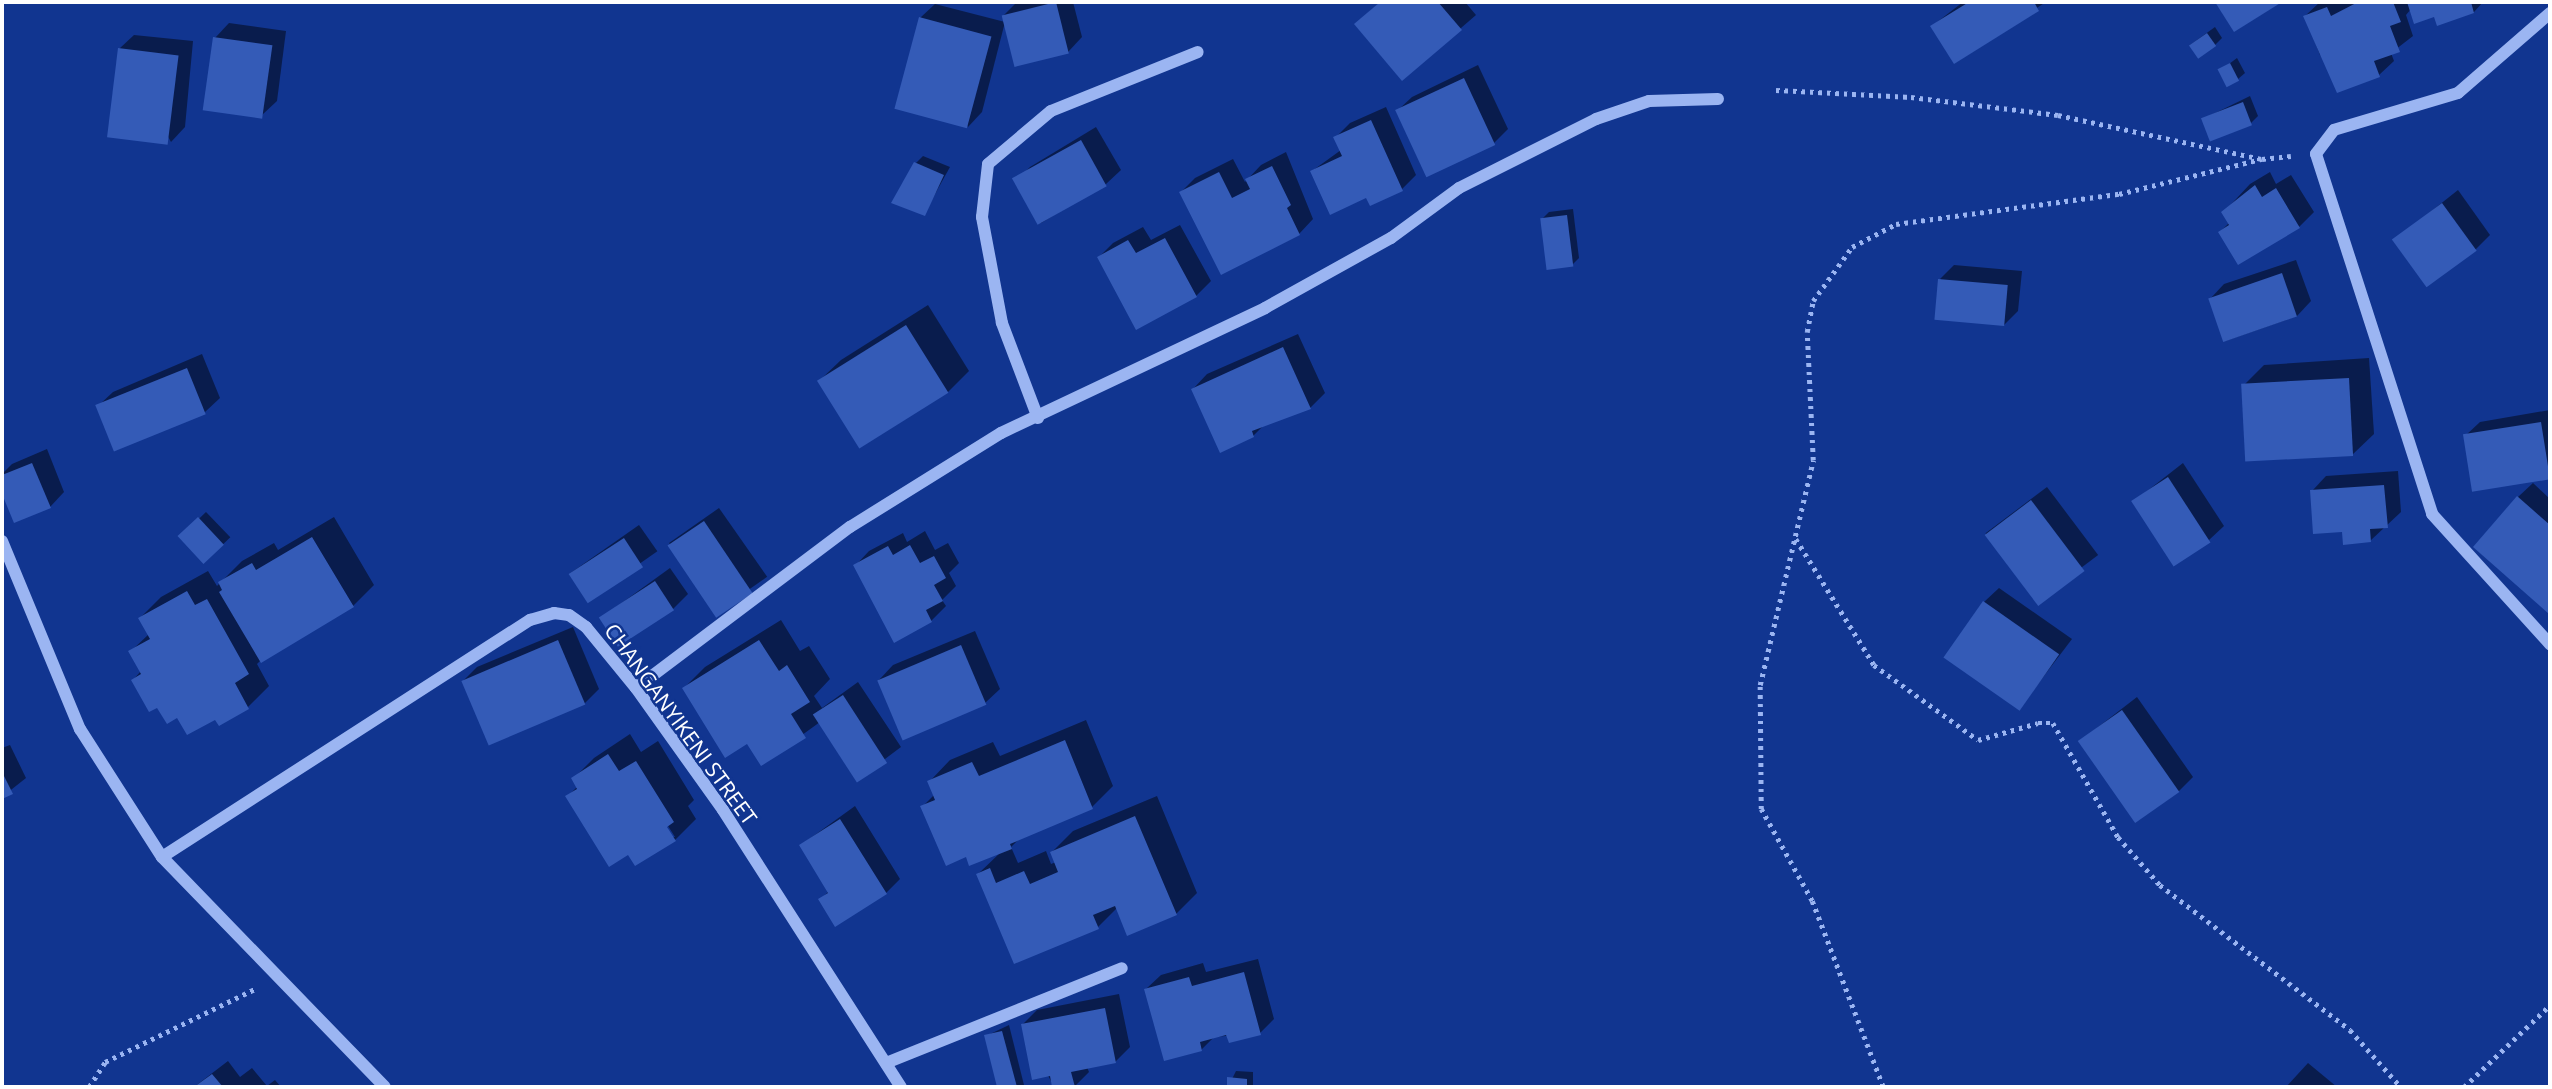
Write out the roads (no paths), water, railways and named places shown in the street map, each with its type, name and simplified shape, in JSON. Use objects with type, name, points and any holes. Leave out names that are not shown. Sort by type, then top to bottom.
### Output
[{"type":"street","points":[[2550,13],[2458,93],[2334,130],[2316,154],[2432,514],[2550,644]]},
{"type":"street","points":[[1038,418],[1002,323],[982,217],[988,164],[1051,111],[1198,52]]},
{"type":"street","points":[[636,688],[850,527],[1001,433],[1038,418],[1152,358],[1265,308],[1391,238],[1459,188],[1575,129],[1649,100],[1717,100]]},
{"type":"street","points":[[2,541],[80,729],[162,857],[281,976],[385,1087]]},
{"type":"street","name":"CHANGANYIKENI STREET","points":[[162,857],[530,620],[554,613],[569,615],[586,628],[636,688],[723,810],[901,1087]]},
{"type":"street","points":[[886,1063],[1122,968]]}]
